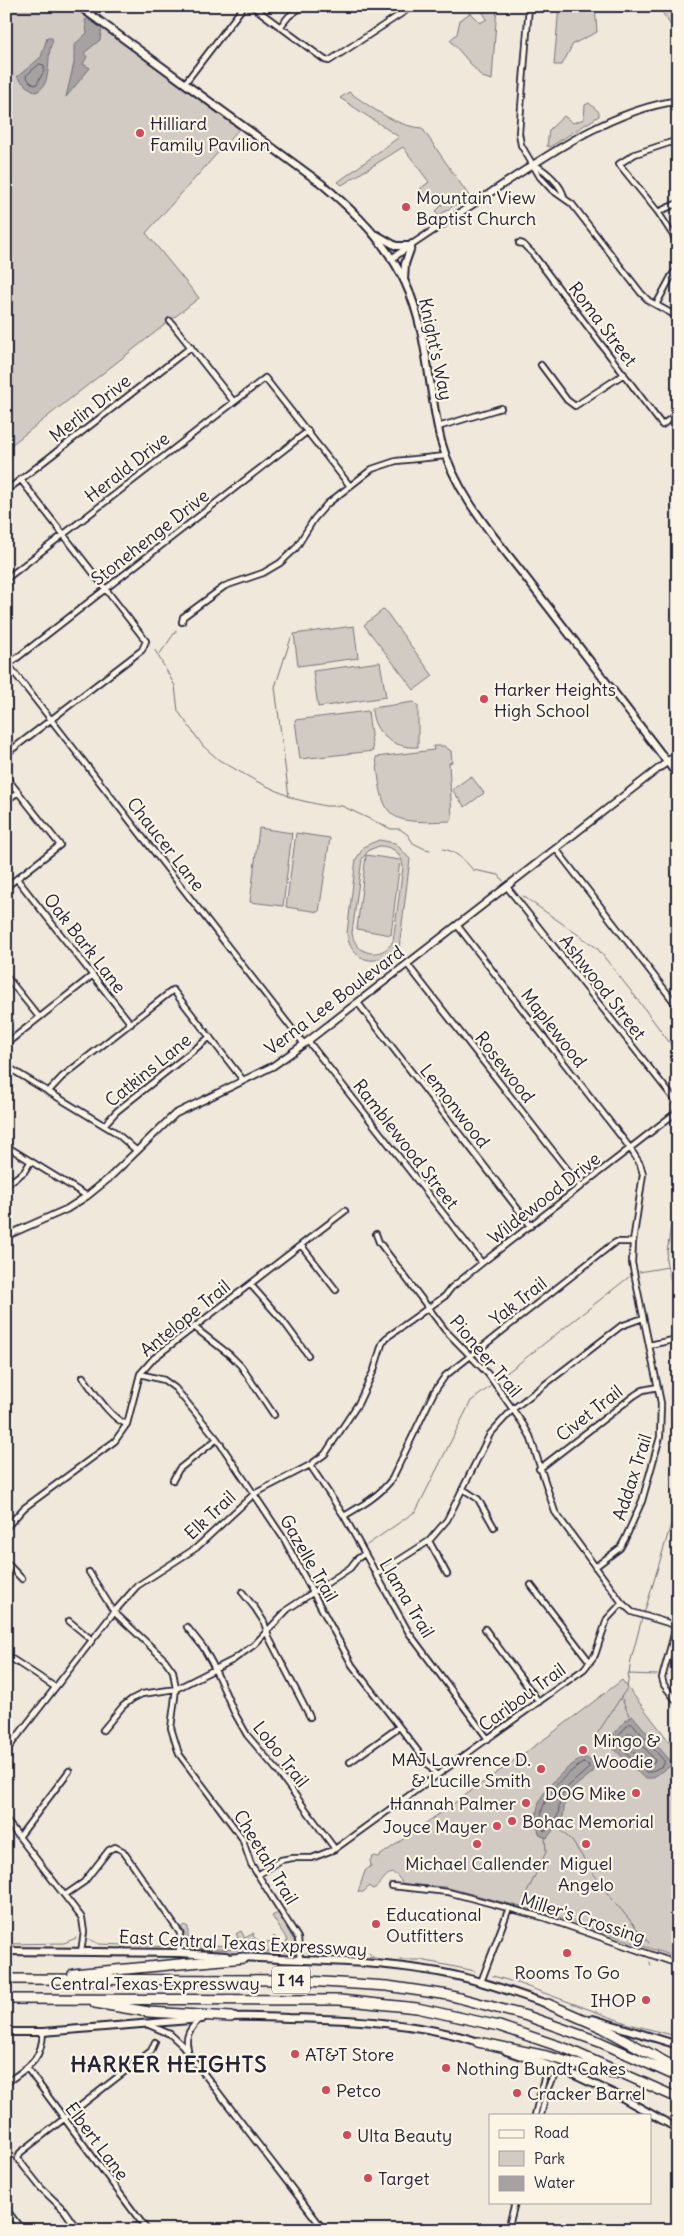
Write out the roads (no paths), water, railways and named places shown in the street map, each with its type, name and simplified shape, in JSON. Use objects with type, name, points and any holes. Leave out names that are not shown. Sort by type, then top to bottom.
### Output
[{"type":"highway","points":[[57,1979],[82,1973],[244,1958]]},
{"type":"highway","name":"Central Texas Expressway","points":[[6,1979],[329,1981],[428,1992],[487,2005],[544,2021],[600,2042],[678,2077]]},
{"type":"highway","name":"Central Texas Expressway","points":[[6,1999],[340,2000],[417,2008],[527,2035],[567,2049],[678,2098]]},
{"type":"highway","points":[[70,1999],[149,2012],[230,2017]]},
{"type":"highway","points":[[548,2004],[603,2028],[678,2069]]},
{"type":"highway","points":[[478,2042],[546,2056],[610,2073],[678,2102]]},
{"type":"main road","name":"Knight's Way","points":[[79,6],[322,184],[352,210],[373,232],[404,281],[419,325],[445,456],[475,511],[678,776]]},
{"type":"main road","points":[[373,232],[392,245],[411,245],[405,264],[404,281]]},
{"type":"main road","points":[[667,762],[678,754]]},
{"type":"main road","name":"East Central Texas Expressway","points":[[6,1951],[178,1953],[345,1962],[427,1970],[481,1982],[624,2030],[678,2045]]},
{"type":"main road","points":[[6,2032],[43,2032],[230,2017],[325,2018],[376,2022],[478,2042],[566,2071],[621,2097],[651,2114]]},
{"type":"main road","points":[[652,2114],[678,2129]]},
{"type":"street","points":[[186,83],[244,6]]},
{"type":"street","points":[[252,6],[328,61],[414,6]]},
{"type":"street","points":[[280,27],[289,16],[303,6]]},
{"type":"street","points":[[529,6],[520,133],[521,144],[534,164],[541,168],[559,186],[564,197],[572,204],[641,293],[656,305],[678,317]]},
{"type":"street","points":[[391,259],[534,164],[611,120],[647,107],[678,101]]},
{"type":"street","points":[[678,140],[642,151],[619,164],[658,212],[678,243]]},
{"type":"street","points":[[658,212],[678,203]]},
{"type":"street","name":"Roma Street","points":[[518,242],[524,244],[533,254],[662,424],[678,413]]},
{"type":"street","points":[[656,305],[672,275],[678,268]]},
{"type":"street","points":[[170,321],[234,402]]},
{"type":"street","name":"Merlin Drive","points":[[6,491],[191,347]]},
{"type":"street","points":[[541,365],[567,400],[574,406],[624,374]]},
{"type":"street","name":"Herald Drive","points":[[6,579],[265,378],[308,431]]},
{"type":"street","points":[[438,427],[500,408]]},
{"type":"street","points":[[308,431],[350,486]]},
{"type":"street","name":"Stonehenge Drive","points":[[7,663],[106,589],[308,431]]},
{"type":"street","points":[[182,622],[182,617],[225,586],[263,573],[285,559],[296,548],[320,512],[372,469],[382,464],[445,456]]},
{"type":"street","points":[[6,754],[145,646],[145,638],[21,480]]},
{"type":"street","name":"Chaucer Lane","points":[[7,663],[306,1043]]},
{"type":"street","name":"Verna Lee Boulevard","points":[[6,1236],[67,1209],[87,1196],[108,1179],[175,1114],[273,1066],[306,1043],[667,762]]},
{"type":"street","points":[[6,777],[60,845],[6,887]]},
{"type":"street","points":[[6,801],[18,792]]},
{"type":"street","points":[[556,849],[678,1006]]},
{"type":"street","name":"Oak Bark Lane","points":[[17,879],[131,1024]]},
{"type":"street","name":"Ashwood Street","points":[[507,887],[678,1104]]},
{"type":"street","name":"Maplewood","points":[[457,925],[630,1148]]},
{"type":"street","name":"Rosewood","points":[[408,964],[581,1187]]},
{"type":"street","points":[[6,976],[39,1018]]},
{"type":"street","points":[[6,1044],[93,976]]},
{"type":"street","points":[[48,1092],[62,1077],[173,990],[244,1080]]},
{"type":"street","name":"Lemonwood","points":[[358,1003],[531,1226]]},
{"type":"street","name":"Catkins Lane","points":[[104,1125],[117,1111],[210,1037]]},
{"type":"street","name":"Ramblewood Street","points":[[306,1043],[482,1264]]},
{"type":"street","points":[[6,1066],[104,1125],[122,1137],[137,1151]]},
{"type":"street","name":"Wildewood Drive","points":[[428,1307],[445,1296],[451,1288],[678,1111]]},
{"type":"street","points":[[6,1146],[87,1196]]},
{"type":"street","name":"Addax Trail","points":[[595,1567],[620,1548],[642,1502],[660,1437],[662,1403],[632,1263],[633,1242],[643,1174],[640,1164],[630,1148]]},
{"type":"street","points":[[6,1185],[24,1172],[31,1161]]},
{"type":"street","name":"Antelope Trail","points":[[6,1528],[24,1508],[115,1442],[127,1424],[140,1374],[154,1358],[346,1211]]},
{"type":"street","name":"Pioneer Trail","points":[[376,1234],[379,1242],[445,1330],[488,1374],[513,1409],[530,1436],[539,1469],[555,1512],[622,1603],[638,1614],[677,1626]]},
{"type":"street","name":"Yak Trail","points":[[344,1516],[369,1501],[385,1488],[397,1469],[434,1392],[446,1376],[610,1246],[616,1242],[633,1242]]},
{"type":"street","points":[[301,1245],[336,1290]]},
{"type":"street","points":[[250,1284],[283,1321],[308,1355]]},
{"type":"street","name":"Elk Trail","points":[[6,1751],[114,1612],[137,1586],[196,1548],[254,1494],[310,1466],[331,1447],[358,1404],[386,1338],[428,1307]]},
{"type":"street","points":[[376,1575],[429,1541],[447,1520],[490,1434],[513,1409],[621,1326],[643,1318]]},
{"type":"street","points":[[194,1327],[241,1366],[274,1416]]},
{"type":"street","points":[[648,1344],[678,1340]]},
{"type":"street","name":"Gazelle Trail","points":[[140,1374],[164,1380],[175,1388],[217,1439],[284,1539],[352,1665],[437,1776]]},
{"type":"street","points":[[83,1377],[112,1415],[120,1423],[127,1424]]},
{"type":"street","name":"Civet Trail","points":[[539,1469],[635,1395],[643,1390],[658,1387]]},
{"type":"street","points":[[173,1480],[179,1469],[217,1439]]},
{"type":"street","name":"Llama Trail","points":[[310,1466],[344,1516],[409,1633],[488,1739]]},
{"type":"street","points":[[463,1489],[478,1499],[494,1527]]},
{"type":"street","points":[[429,1541],[447,1574]]},
{"type":"street","points":[[103,1730],[123,1706],[132,1699],[142,1694],[176,1689],[246,1652],[288,1609],[350,1568],[356,1559],[364,1554]]},
{"type":"street","points":[[6,1562],[22,1579]]},
{"type":"street","name":"Cheetah Trail","points":[[89,1572],[114,1612],[165,1660],[173,1670],[176,1689],[170,1721],[175,1746],[242,1838],[251,1864],[298,1938],[300,1960]]},
{"type":"street","points":[[531,1585],[590,1662]]},
{"type":"street","points":[[242,1592],[255,1608],[310,1717]]},
{"type":"street","name":"Caribou Trail","points":[[258,1875],[281,1860],[312,1858],[335,1849],[538,1702],[590,1662],[598,1649],[608,1619],[622,1603]]},
{"type":"street","points":[[678,1620],[662,1678],[664,1685],[678,1703]]},
{"type":"street","points":[[69,1621],[92,1640]]},
{"type":"street","name":"Lobo Trail","points":[[187,1627],[203,1647],[246,1735],[276,1769],[335,1849]]},
{"type":"street","points":[[485,1629],[538,1702]]},
{"type":"street","points":[[6,1655],[55,1687]]},
{"type":"street","points":[[350,1762],[400,1727]]},
{"type":"street","points":[[19,1837],[70,1771]]},
{"type":"street","points":[[6,1820],[82,1918],[84,1932],[81,1952]]},
{"type":"street","points":[[64,1896],[84,1882],[109,1850],[115,1847],[123,1851],[180,1933],[178,1953]]},
{"type":"street","name":"Miller's Crossing","points":[[392,1886],[448,1892],[509,1908],[560,1922],[678,1964]]},
{"type":"street","points":[[481,1982],[509,1908]]},
{"type":"street","points":[[190,2055],[186,2046],[187,2038],[190,2030],[199,2019]]},
{"type":"street","points":[[143,2024],[159,2027],[170,2034],[190,2055],[324,2230]]},
{"type":"street","points":[[6,2083],[37,2059],[42,2046],[43,2032]]},
{"type":"street","points":[[78,2230],[64,2210],[41,2188],[24,2167],[18,2159],[20,2153],[151,2051],[155,2042]]},
{"type":"street","points":[[533,2060],[544,2072],[535,2114]]},
{"type":"street","name":"Elbert Lane","points":[[27,2068],[147,2230]]},
{"type":"street","points":[[541,2114],[551,2080],[556,2074],[566,2071]]},
{"type":"street","points":[[508,2230],[514,2204]]},
{"type":"street","points":[[6,2209],[22,2230]]},
{"type":"water","points":[[89,18],[90,22],[94,21],[102,27],[100,40],[84,53],[87,57],[83,64],[90,68],[66,97],[74,63],[74,45],[87,33],[85,20]]},
{"type":"water","points":[[47,38],[52,38],[53,41],[47,76],[42,88],[36,92],[17,77],[41,57]]},
{"type":"water","points":[[633,1716],[672,1763],[672,1765],[652,1778],[644,1778],[607,1742],[626,1720]]},
{"type":"water","points":[[587,1758],[594,1764],[593,1772],[568,1792],[563,1817],[547,1838],[541,1836],[537,1828],[536,1817],[541,1798],[561,1774],[575,1763]]},
{"type":"waterway","points":[[159,655],[176,631]]},
{"type":"waterway","points":[[289,797],[275,687],[291,638]]},
{"type":"waterway","points":[[155,650],[175,686],[178,711],[203,746],[219,760],[258,782],[295,799],[325,806],[342,806],[391,829],[400,829],[408,835],[413,843],[430,850]]},
{"type":"waterway","points":[[443,849],[460,856],[473,870],[499,875],[503,881]]},
{"type":"waterway","points":[[523,896],[597,948],[678,1054]]},
{"type":"waterway","points":[[678,1175],[666,1260],[678,1313]]},
{"type":"waterway","points":[[639,1272],[668,1267]]},
{"type":"waterway","points":[[499,1379],[629,1277]]},
{"type":"waterway","points":[[367,1545],[416,1511],[471,1401],[491,1386]]},
{"type":"waterway","points":[[644,1614],[678,1501]]},
{"type":"waterway","points":[[597,1734],[627,1688],[631,1660],[642,1618]]},
{"type":"waterway","points":[[628,1674],[657,1675]]},
{"type":"waterway","points":[[622,1699],[630,1718]]},
{"type":"waterway","points":[[671,1764],[678,1768]]},
{"type":"waterway","points":[[556,1826],[572,1841],[603,1888],[649,1943]]},
{"type":"waterway","points":[[524,1899],[546,1852],[545,1837]]},
{"type":"waterway","points":[[12,1944],[64,1943],[76,1938]]},
{"type":"waterway","points":[[89,1939],[99,1944],[172,1947]]},
{"type":"waterway","points":[[188,1948],[294,1952]]},
{"type":"waterway","points":[[307,1953],[338,1956]]},
{"type":"waterway","points":[[369,1953],[373,1957]]},
{"type":"waterway","points":[[352,1957],[376,1958]]},
{"type":"waterway","points":[[400,1960],[421,1960],[475,1971]]},
{"type":"waterway","points":[[650,1962],[651,1966]]},
{"type":"waterway","points":[[493,1976],[629,2024],[676,2036]]},
{"type":"waterway","points":[[517,1982],[519,1977]]},
{"type":"place","name":"Hilliard Family Pavilion","points":[[140,133]]},
{"type":"place","name":"Mountain View Baptist Church","points":[[406,207]]},
{"type":"place","name":"Harker Heights High School","points":[[484,699]]},
{"type":"place","name":"Mingo & Woodie","points":[[583,1750]]},
{"type":"place","name":"MAJ Lawrence D. & Lucille Smith","points":[[541,1769]]},
{"type":"place","name":"DOG Mike","points":[[636,1793]]},
{"type":"place","name":"Hannah Palmer","points":[[526,1803]]},
{"type":"place","name":"Bohac Memorial","points":[[512,1821]]},
{"type":"place","name":"Joyce Mayer","points":[[497,1826]]},
{"type":"place","name":"Michael Callender","points":[[477,1844]]},
{"type":"place","name":"Miguel Angelo","points":[[586,1844]]},
{"type":"place","name":"Educational Outfitters","points":[[376,1924]]},
{"type":"place","name":"Rooms To Go","points":[[567,1953]]},
{"type":"place","name":"IHOP","points":[[646,2000]]},
{"type":"place","name":"AT&T Store","points":[[295,2054]]},
{"type":"place","name":"Nothing Bundt Cakes","points":[[446,2068]]},
{"type":"place","name":"Petco","points":[[326,2090]]},
{"type":"place","name":"Cracker Barrel","points":[[517,2093]]},
{"type":"place","name":"Ulta Beauty","points":[[347,2135]]},
{"type":"place","name":"Target","points":[[368,2178]]},
{"type":"district","name":"HARKER HEIGHTS","points":[[169,2064]]}]
